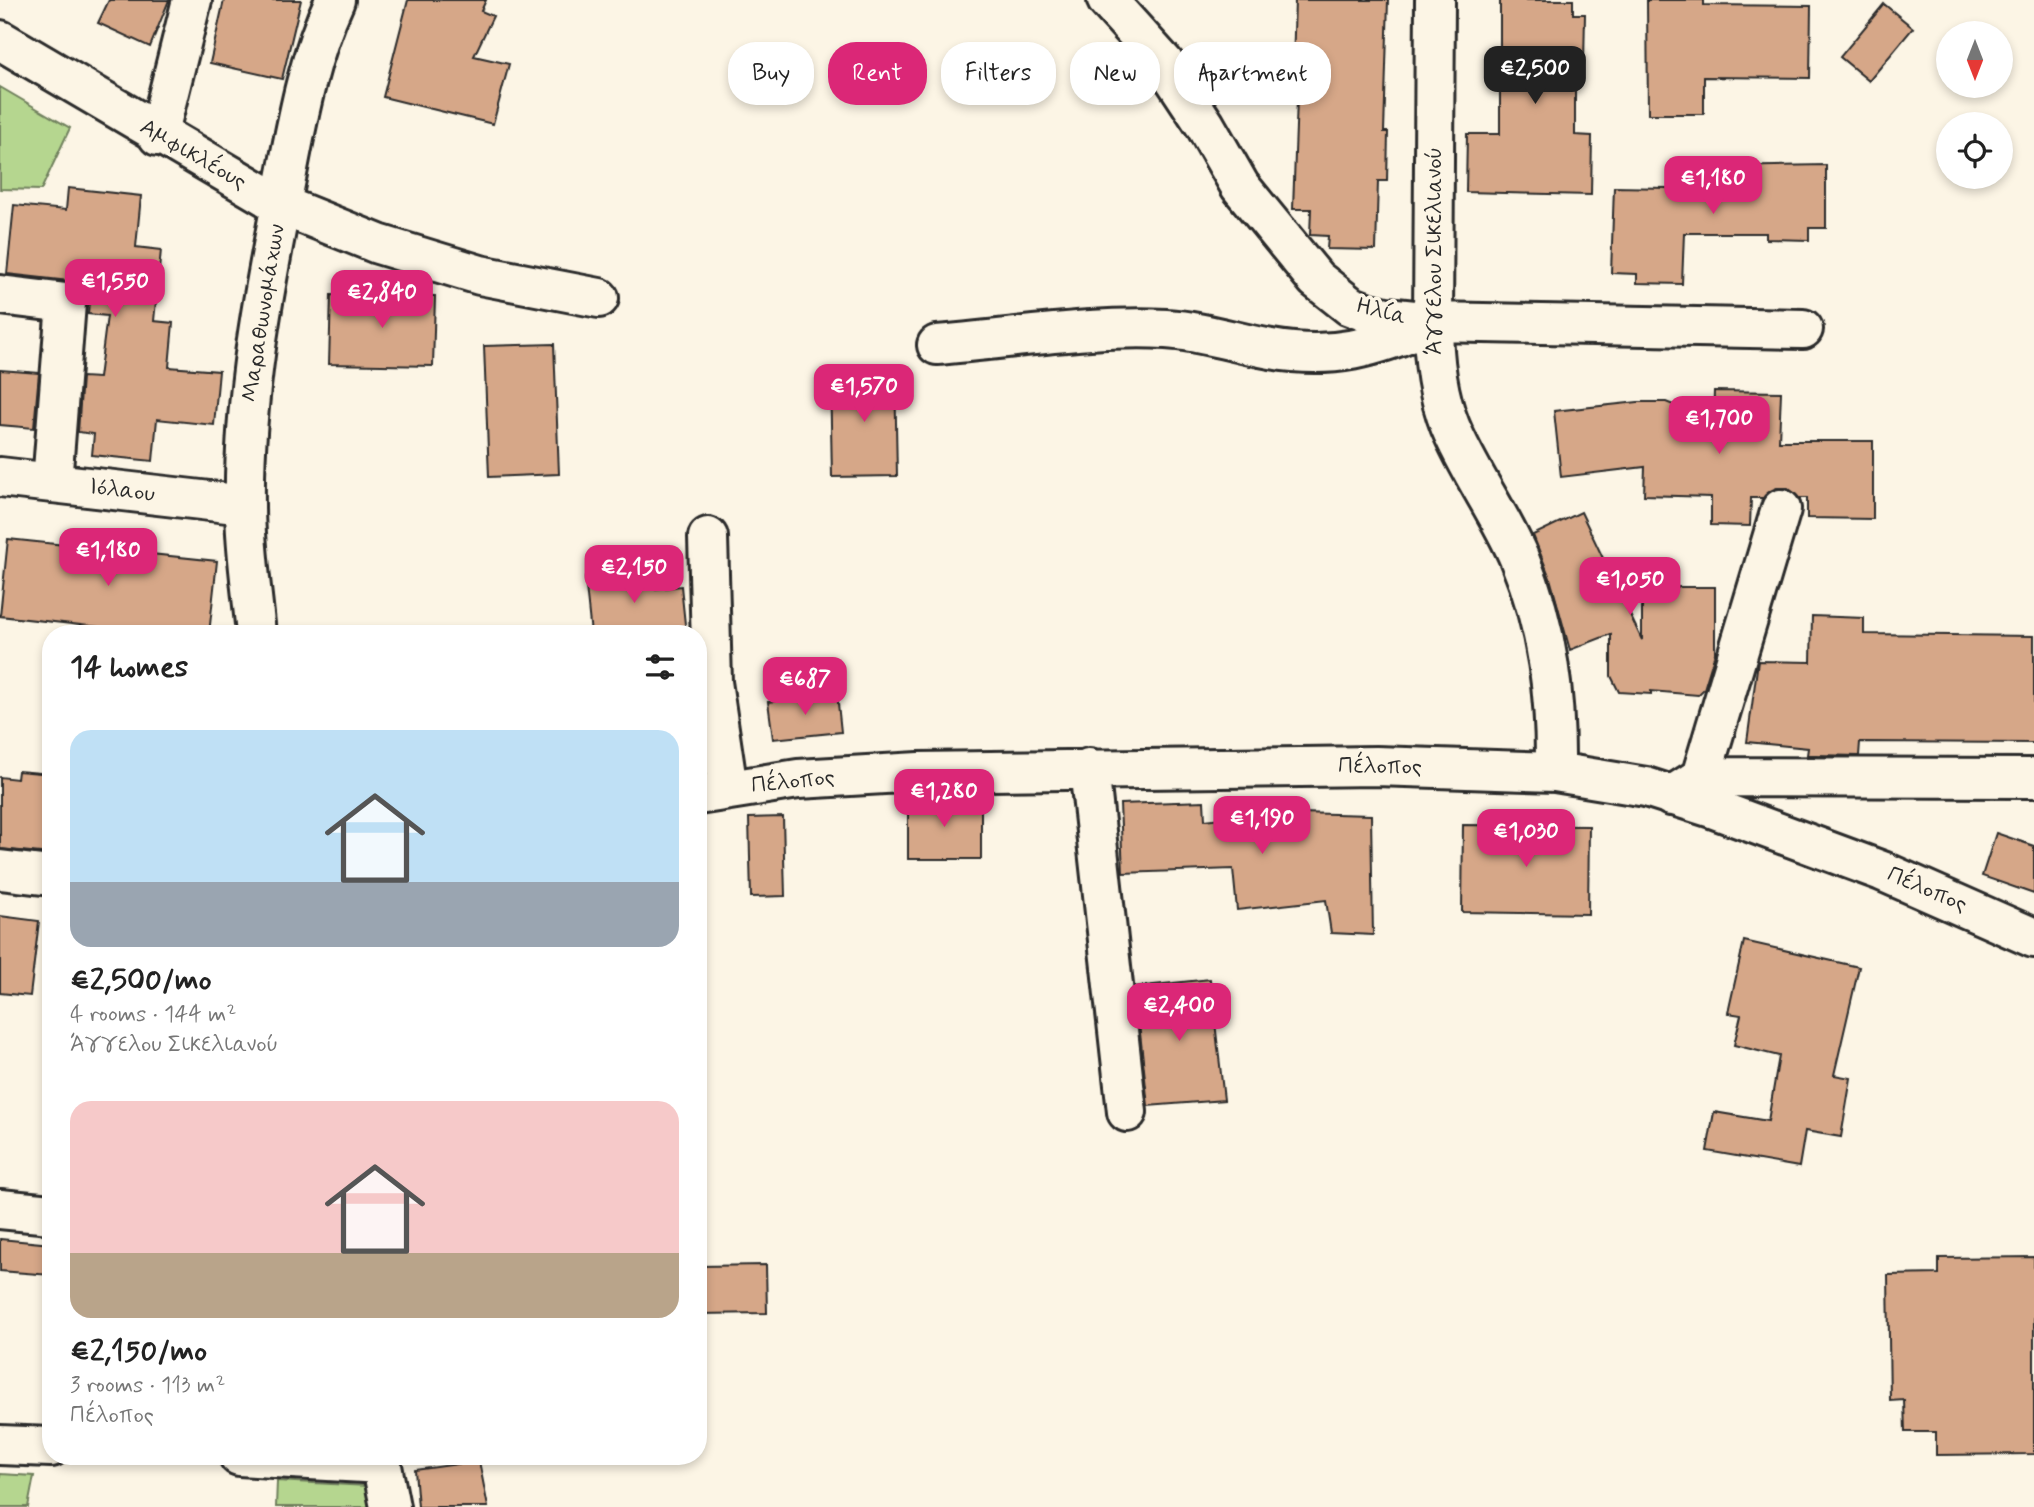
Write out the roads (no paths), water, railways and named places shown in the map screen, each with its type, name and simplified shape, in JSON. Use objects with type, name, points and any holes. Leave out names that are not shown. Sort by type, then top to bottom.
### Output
[{"type":"street","points":[[158,136],[192,0]]},
{"type":"street","name":"Μαραθωνομάχων","points":[[256,625],[244,505],[246,443],[256,348],[281,205],[311,66],[335,0]]},
{"type":"street","name":"Ηλία","points":[[1107,0],[1164,63],[1205,125],[1240,186],[1316,279],[1349,306],[1386,317],[1433,322],[1803,329]]},
{"type":"street","name":"Άγγελου Σικελιανού","points":[[1435,0],[1433,322],[1436,372],[1450,425],[1518,555],[1540,619],[1553,685],[1555,772]]},
{"type":"street","name":"Αμφικλέους","points":[[0,40],[158,136],[281,205],[378,244],[480,275],[599,298]]},
{"type":"street","points":[[0,295],[66,303],[52,483]]},
{"type":"street","points":[[937,345],[1157,329],[1209,334],[1272,349],[1338,353],[1389,342],[1433,322]]},
{"type":"street","name":"Ιόλαου","points":[[0,477],[244,505]]},
{"type":"street","points":[[1781,509],[1686,786],[2034,778]]},
{"type":"street","points":[[708,537],[713,792]]},
{"type":"street","name":"Πέλοπος","points":[[713,792],[798,779],[861,775],[1089,768],[1376,766],[1555,772],[1646,787],[1686,786],[1773,830],[1882,871],[2034,938]]},
{"type":"street","points":[[1089,768],[1126,1112]]},
{"type":"street","points":[[0,870],[42,875]]},
{"type":"street","points":[[0,1209],[42,1213]]},
{"type":"street","points":[[0,1445],[42,1447]]},
{"type":"street","points":[[382,1465],[390,1507]]}]
